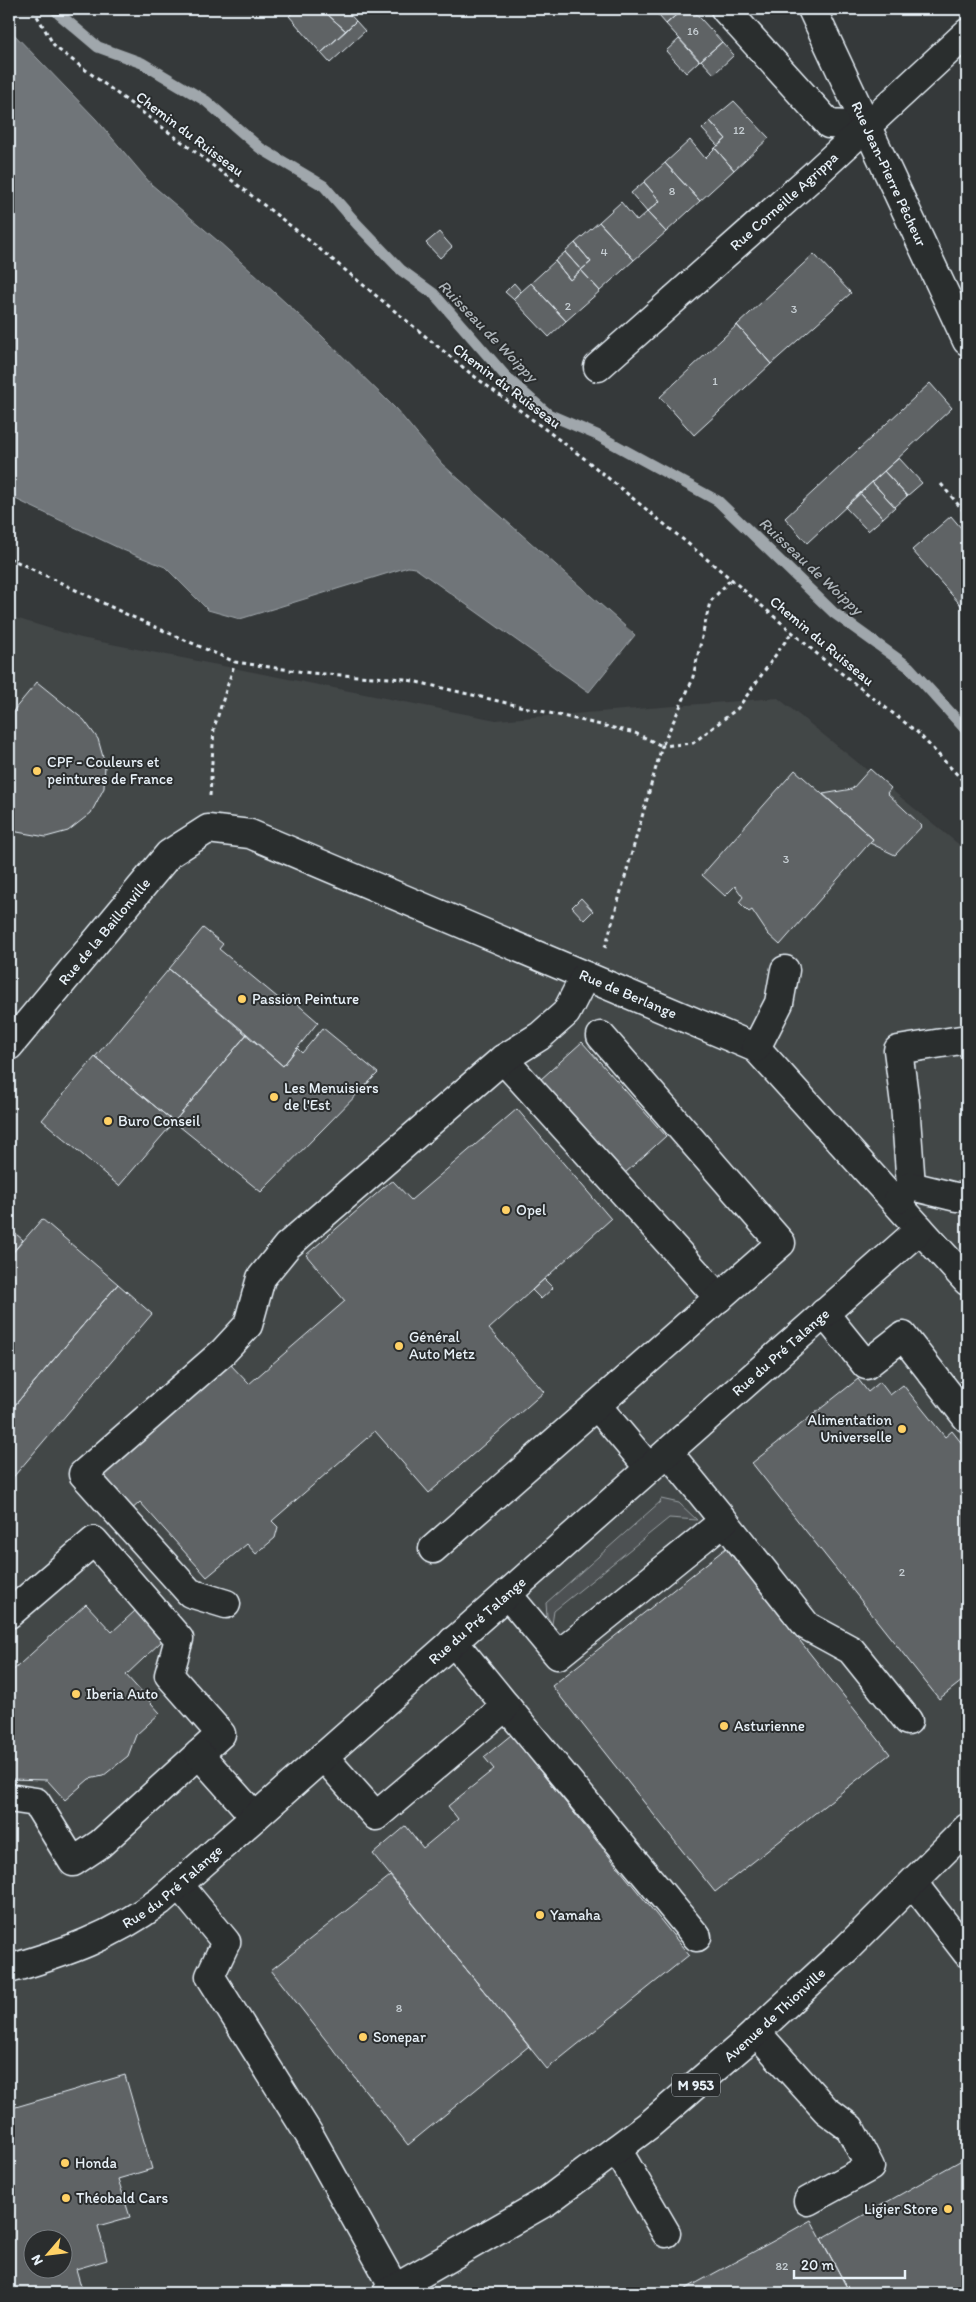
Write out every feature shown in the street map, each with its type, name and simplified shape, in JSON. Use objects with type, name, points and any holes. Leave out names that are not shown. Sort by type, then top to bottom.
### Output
[{"type":"street","points":[[726,9],[829,124],[866,126]]},
{"type":"street","name":"Rue Jean-Pierre Pêcheur","points":[[812,9],[967,341]]},
{"type":"street","name":"Rue Corneille Agrippa","points":[[598,367],[814,175],[967,33]]},
{"type":"street","name":"Rue de Berlange","points":[[208,829],[250,834],[756,1048],[903,1194],[920,1229],[967,1281]]},
{"type":"street","name":"Rue de la Baillonville","points":[[9,1046],[169,854],[208,829]]},
{"type":"street","points":[[756,1048],[779,1004],[785,970]]},
{"type":"street","points":[[226,1604],[190,1593],[83,1474],[224,1352],[248,1325],[261,1278],[288,1246],[503,1059],[540,1036],[566,1013],[591,978]]},
{"type":"street","points":[[433,1549],[598,1406],[781,1243],[600,1036]]},
{"type":"street","points":[[967,1039],[898,1050],[903,1194],[967,1197]]},
{"type":"street","points":[[503,1059],[719,1298]]},
{"type":"street","name":"Rue du Pré Talange","points":[[9,1969],[75,1949],[105,1936],[136,1919],[179,1885],[920,1229]]},
{"type":"street","points":[[824,1313],[866,1365],[903,1336],[967,1418]]},
{"type":"street","points":[[598,1406],[724,1522],[807,1626],[851,1650],[908,1721]]},
{"type":"street","points":[[507,1594],[558,1655],[724,1522]]},
{"type":"street","points":[[9,1614],[94,1541],[179,1639],[169,1675],[221,1734],[100,1844],[73,1862],[36,1802],[9,1798]]},
{"type":"street","points":[[453,1641],[697,1937]]},
{"type":"street","points":[[323,1756],[376,1816],[506,1706]]},
{"type":"street","points":[[199,1754],[255,1816]]},
{"type":"street","name":"Avenue de Thionville","points":[[391,2291],[547,2201],[649,2125],[756,2032],[845,1950],[967,1828]]},
{"type":"street","points":[[913,1883],[967,1953]]},
{"type":"street","points":[[179,1885],[226,1942],[210,1976],[310,2136],[391,2291]]},
{"type":"street","points":[[756,2032],[826,2110],[850,2128],[870,2166],[808,2201]]},
{"type":"street","points":[[617,2149],[666,2233]]},
{"type":"path","name":"Chemin du Ruisseau","points":[[33,9],[55,48],[194,151],[290,226],[470,373],[585,459],[792,632],[917,732],[967,785]]},
{"type":"path","points":[[941,484],[967,515]]},
{"type":"path","points":[[9,558],[128,615],[235,662],[311,673],[404,679],[635,733],[662,746],[693,743],[738,708],[792,632]]},
{"type":"path","points":[[591,978],[662,746],[692,681],[710,602],[730,579]]},
{"type":"path","points":[[208,829],[214,728],[235,662]]},
{"type":"shaded area","points":[[9,29],[96,119],[151,184],[218,241],[321,335],[396,409],[442,464],[635,635],[589,692],[415,568],[408,567],[240,619],[208,610],[165,567],[123,550],[9,496]]},
{"type":"shaded area","points":[[9,616],[81,638],[496,720],[778,698],[967,851],[967,2293],[9,2293]]},
{"type":"shaded area","points":[[661,1499],[679,1503],[697,1520],[669,1518],[554,1611],[552,1624],[547,1616],[546,1603],[660,1502]]},
{"type":"building","points":[[297,9],[332,9],[327,14],[346,31],[321,53],[289,16]]},
{"type":"building","points":[[332,9],[345,9],[356,21],[346,31],[327,14]]},
{"type":"building","points":[[653,9],[683,9],[666,24]]},
{"type":"building","points":[[683,9],[692,9],[722,42],[700,61],[666,24]]},
{"type":"building","points":[[356,21],[365,31],[330,63],[321,53]]},
{"type":"building","points":[[679,39],[699,61],[686,73],[666,51]]},
{"type":"building","points":[[722,42],[734,55],[714,74],[701,60]]},
{"type":"building","points":[[734,101],[769,138],[734,170],[715,148],[726,139],[710,121]]},
{"type":"building","points":[[710,121],[726,139],[718,146],[702,129]]},
{"type":"building","points":[[690,140],[705,158],[715,148],[734,170],[700,201],[665,163]]},
{"type":"building","points":[[665,163],[700,201],[666,232],[647,212],[660,201],[644,182]]},
{"type":"building","points":[[644,182],[660,201],[647,212],[631,193]]},
{"type":"building","points":[[621,202],[637,221],[647,212],[666,232],[634,260],[599,222]]},
{"type":"building","points":[[599,222],[634,260],[600,291],[581,270],[591,262],[575,243]]},
{"type":"building","points":[[439,232],[452,247],[440,258],[426,243]]},
{"type":"building","points":[[575,243],[591,262],[581,270],[565,252]]},
{"type":"building","points":[[565,252],[581,270],[570,280],[555,261]]},
{"type":"building","points":[[814,254],[851,293],[771,364],[737,325]]},
{"type":"building","points":[[555,261],[570,280],[581,270],[600,291],[566,321],[531,283]]},
{"type":"building","points":[[514,283],[521,291],[513,299],[505,292]]},
{"type":"building","points":[[531,283],[566,321],[549,337],[513,299]]},
{"type":"building","points":[[737,325],[771,364],[694,435],[660,397]]},
{"type":"building","points":[[930,383],[952,408],[807,543],[785,518]]},
{"type":"building","points":[[899,458],[922,483],[907,496],[884,471]]},
{"type":"building","points":[[884,471],[907,496],[895,507],[872,482]]},
{"type":"building","points":[[872,482],[895,507],[883,518],[860,493]]},
{"type":"building","points":[[860,493],[883,518],[868,531],[845,507]]},
{"type":"building","points":[[951,516],[967,535],[967,612],[912,550]]},
{"type":"building","points":[[37,682],[84,720],[98,739],[105,764],[104,788],[91,813],[68,831],[46,837],[17,832],[9,828],[9,716]]},
{"type":"building","points":[[870,769],[891,788],[887,793],[922,826],[895,855],[870,843],[873,839],[823,794],[852,789]]},
{"type":"building","points":[[795,770],[873,839],[780,945],[768,934],[752,910],[749,912],[739,902],[743,897],[735,886],[725,896],[702,875]]},
{"type":"building","points":[[581,898],[593,911],[584,920],[572,907]]},
{"type":"building","name":"Passion Peinture","points":[[203,928],[223,944],[219,949],[283,1002],[288,996],[318,1022],[283,1066],[169,969]]},
{"type":"building","points":[[169,969],[247,1034],[174,1122],[95,1057]]},
{"type":"building","name":"Les Menuisiers de l'Est","points":[[323,1028],[378,1073],[261,1192],[174,1122],[247,1034],[283,1066],[297,1048],[302,1053]]},
{"type":"building","points":[[582,1042],[666,1136],[624,1174],[540,1080]]},
{"type":"building","name":"Buro Conseil","points":[[95,1057],[174,1122],[119,1186],[42,1120]]},
{"type":"building","name":"Général Auto Metz","points":[[517,1109],[611,1219],[489,1329],[544,1392],[429,1493],[375,1431],[272,1521],[278,1527],[275,1538],[256,1554],[247,1544],[207,1577],[140,1502],[128,1513],[97,1477],[228,1362],[249,1384],[345,1301],[306,1255],[390,1182],[393,1181],[411,1200]]},
{"type":"building","points":[[42,1219],[118,1284],[9,1412],[9,1257]]},
{"type":"building","points":[[9,1228],[23,1240],[9,1257]]},
{"type":"building","points":[[544,1279],[553,1288],[541,1299],[532,1290]]},
{"type":"building","points":[[118,1284],[152,1314],[9,1482],[9,1412]]},
{"type":"building","points":[[858,1379],[868,1392],[880,1382],[890,1395],[903,1385],[945,1437],[952,1431],[967,1450],[967,1459],[963,1461],[967,1466],[967,1677],[939,1699],[752,1463]]},
{"type":"building","points":[[726,1548],[890,1754],[715,1892],[552,1686]]},
{"type":"building","name":"Iberia Auto","points":[[86,1604],[112,1632],[136,1610],[163,1640],[126,1675],[160,1713],[136,1735],[128,1756],[103,1776],[89,1779],[65,1800],[47,1780],[9,1779],[9,1674]]},
{"type":"building","name":"Yamaha","points":[[511,1735],[689,1955],[547,2069],[373,1854],[406,1826],[423,1848],[458,1819],[448,1806],[494,1769],[484,1757]]},
{"type":"building","points":[[390,1876],[529,2046],[408,2145],[271,1970]]},
{"type":"building","name":"Théobald Cars","points":[[125,2075],[152,2169],[118,2179],[130,2217],[98,2226],[107,2260],[76,2269],[83,2293],[9,2293],[9,2109]]},
{"type":"building","points":[[967,2157],[967,2293],[850,2293],[821,2239]]},
{"type":"building","points":[[811,2220],[850,2293],[678,2293],[777,2239]]},
{"type":"waterway","name":"Ruisseau de Woippy","points":[[55,9],[98,47],[142,63],[206,101],[260,148],[324,186],[401,270],[434,294],[509,380],[548,414],[597,435],[718,501],[834,613],[909,667],[967,731]]},
{"type":"place","name":"CPF - Couleurs et peintures de France","points":[[37,771]]},
{"type":"place","name":"Passion Peinture","points":[[242,999]]},
{"type":"place","name":"Les Menuisiers de l'Est","points":[[274,1097]]},
{"type":"place","name":"Buro Conseil","points":[[108,1121]]},
{"type":"place","name":"Opel","points":[[506,1210]]},
{"type":"place","name":"Général Auto Metz","points":[[399,1346]]},
{"type":"place","name":"Alimentation Universelle","points":[[902,1429]]},
{"type":"place","name":"Iberia Auto","points":[[76,1694]]},
{"type":"place","name":"Asturienne","points":[[724,1726]]},
{"type":"place","name":"Yamaha","points":[[540,1915]]},
{"type":"place","name":"Sonepar","points":[[363,2037]]},
{"type":"place","name":"Honda","points":[[65,2163]]},
{"type":"place","name":"Théobald Cars","points":[[66,2198]]},
{"type":"place","name":"Ligier Store","points":[[948,2209]]}]
